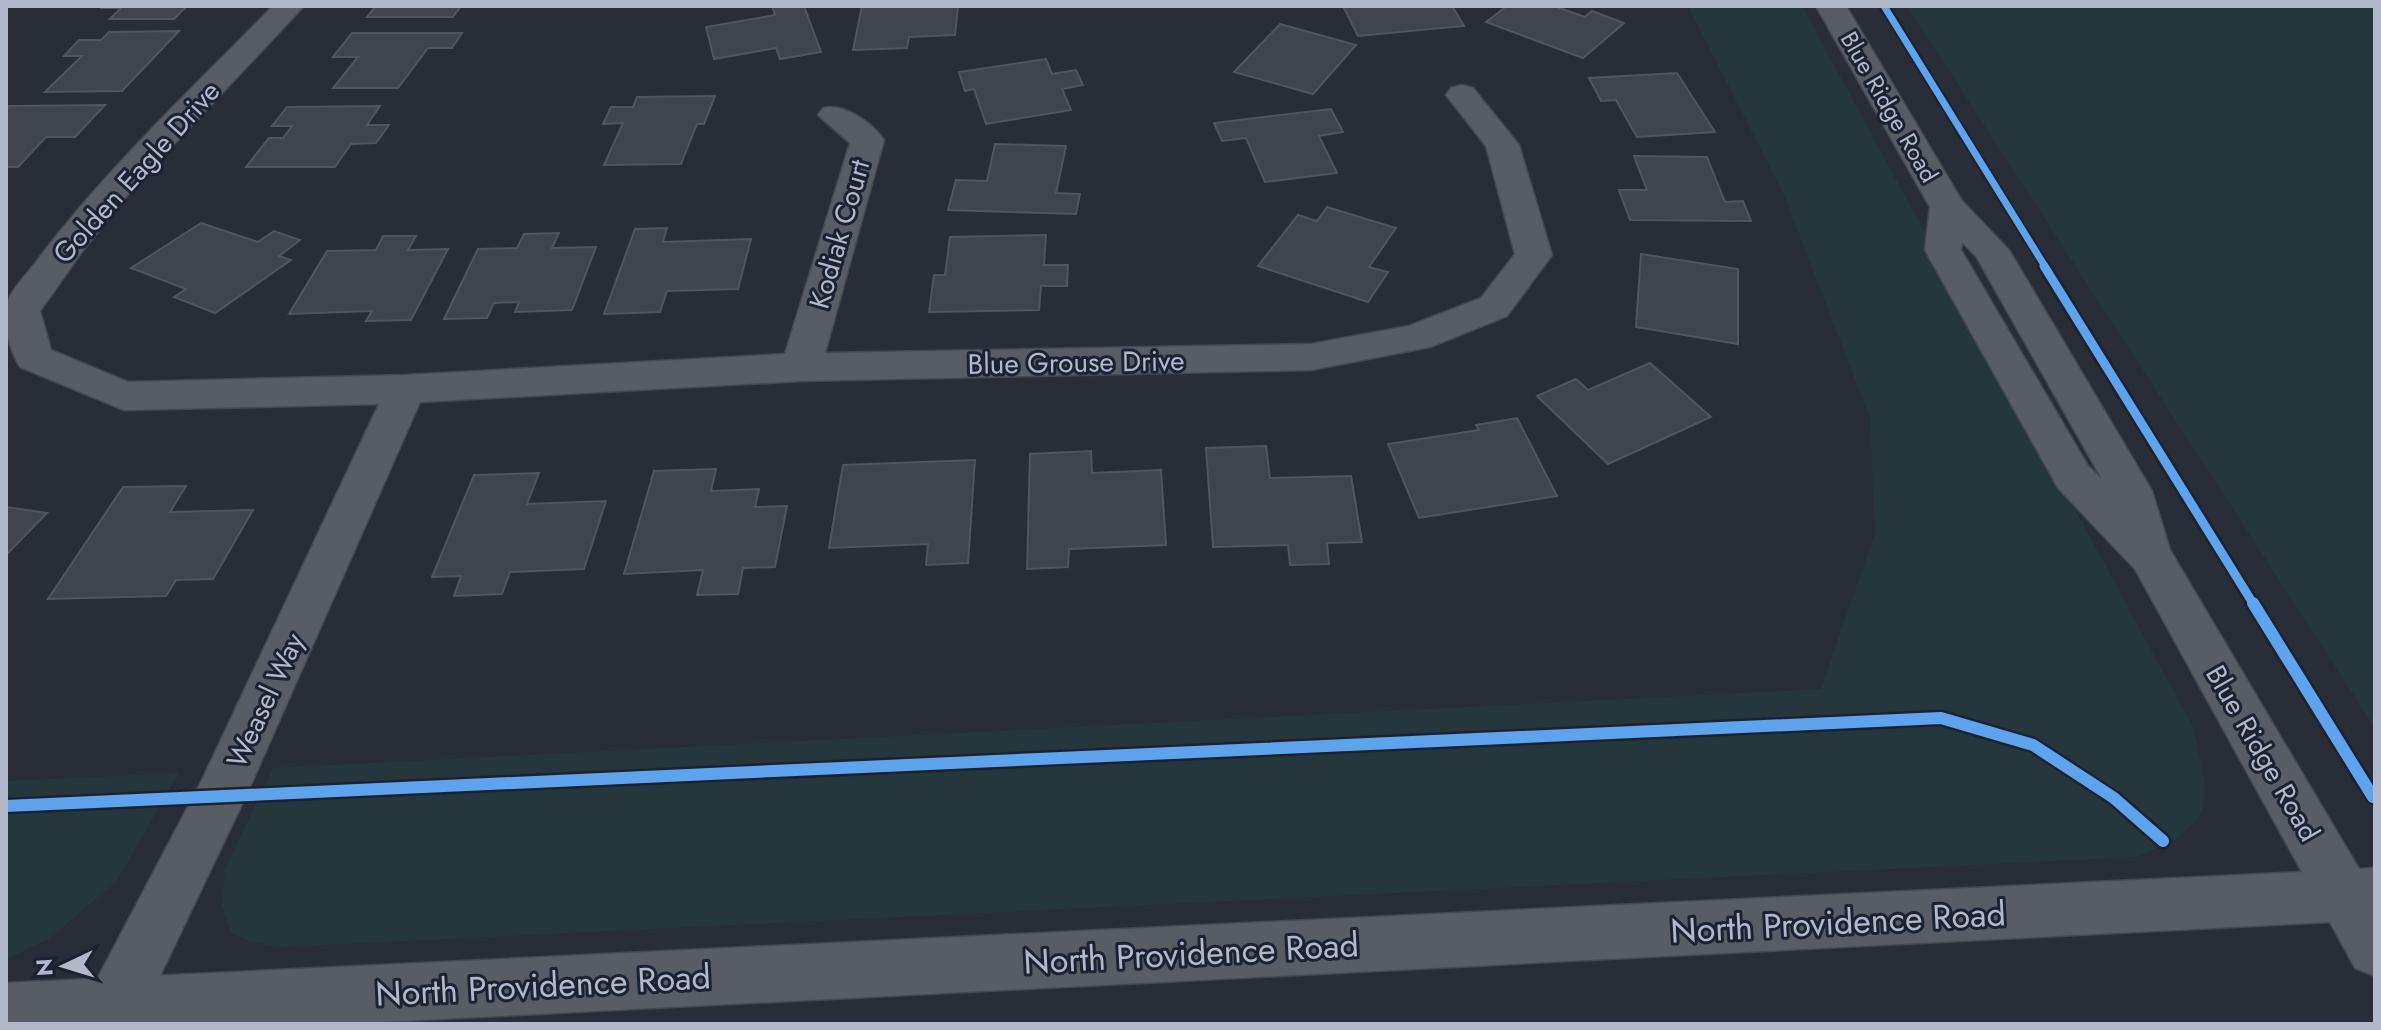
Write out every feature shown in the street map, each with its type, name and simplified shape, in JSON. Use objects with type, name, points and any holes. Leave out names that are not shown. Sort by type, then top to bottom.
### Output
[{"type":"street","name":"Golden Eagle Drive","points":[[289,6],[121,181],[62,252],[21,310],[34,358],[124,396],[406,389]]},
{"type":"street","name":"Blue Ridge Road","points":[[1831,6],[1948,207],[1943,250],[2065,464],[2073,477],[2151,557],[2359,894],[2375,949]]},
{"type":"street","name":"Blue Grouse Drive","points":[[406,389],[801,367],[1311,357],[1416,338],[1494,307],[1534,255],[1502,145],[1462,95]]},
{"type":"street","name":"Kodiak Court","points":[[801,367],[867,140],[834,115]]},
{"type":"street","name":"Weasel Way","points":[[115,1006],[220,796],[406,389]]},
{"type":"street","name":"North Providence Road","points":[[6,1012],[2359,894]]},
{"type":"shaded area","points":[[1688,6],[1802,6],[2193,727],[2205,794],[2195,822],[2182,834],[2137,857],[281,947],[251,942],[231,933],[222,905],[225,869],[273,768],[1821,689],[1875,533],[1870,418],[1784,195]]},
{"type":"shaded area","points":[[1907,6],[2375,6],[2375,728]]},
{"type":"shaded area","points":[[179,773],[116,882],[49,939],[6,959],[6,781]]},
{"type":"building","points":[[187,6],[174,19],[110,19],[121,8],[102,8]]},
{"type":"building","points":[[376,6],[461,6],[453,17],[367,17]]},
{"type":"building","points":[[772,6],[804,6],[821,52],[780,59],[776,48],[714,59],[706,27],[775,15]]},
{"type":"building","points":[[862,6],[958,6],[955,35],[909,37],[907,48],[853,50]]},
{"type":"building","points":[[1343,6],[1452,6],[1464,26],[1358,36]]},
{"type":"building","points":[[1507,6],[1554,6],[1585,17],[1592,11],[1624,23],[1583,58],[1486,22]]},
{"type":"building","points":[[1280,24],[1356,45],[1313,94],[1234,72]]},
{"type":"building","points":[[179,31],[122,91],[45,92],[82,56],[64,56],[79,40],[101,40],[109,32]]},
{"type":"building","points":[[352,33],[462,33],[452,48],[428,48],[398,88],[333,88],[358,57],[333,57]]},
{"type":"building","points":[[1046,59],[1052,74],[1076,70],[1083,85],[1062,89],[1071,110],[986,124],[974,89],[965,91],[959,72]]},
{"type":"building","points":[[1677,73],[1715,132],[1637,137],[1616,100],[1601,101],[1589,78]]},
{"type":"building","points":[[715,96],[704,124],[697,124],[681,164],[604,165],[623,123],[603,124],[611,107],[633,107],[637,97]]},
{"type":"building","points":[[105,105],[75,137],[46,137],[18,167],[6,167],[6,110],[9,106]]},
{"type":"building","points":[[380,106],[367,125],[389,125],[376,143],[351,144],[335,167],[246,167],[269,138],[283,138],[292,126],[272,126],[287,107]]},
{"type":"building","points":[[1331,109],[1343,132],[1319,136],[1337,173],[1265,182],[1246,138],[1222,141],[1214,123]]},
{"type":"building","points":[[995,144],[1066,146],[1056,193],[1080,194],[1076,214],[948,210],[956,180],[987,181]]},
{"type":"building","points":[[1634,156],[1707,157],[1725,202],[1743,201],[1751,221],[1630,220],[1619,190],[1647,190]]},
{"type":"building","points":[[1327,207],[1396,228],[1369,267],[1388,272],[1368,302],[1258,266],[1298,215],[1317,221]]},
{"type":"building","points":[[201,223],[258,242],[274,231],[300,240],[279,256],[291,260],[215,313],[174,297],[186,289],[131,268]]},
{"type":"building","points":[[667,228],[663,242],[751,239],[738,289],[667,291],[660,312],[604,314],[635,229]]},
{"type":"building","points":[[559,233],[552,248],[596,247],[572,310],[515,312],[519,302],[494,303],[487,318],[444,319],[478,249],[517,248],[524,234]]},
{"type":"building","points":[[1046,235],[1044,265],[1068,265],[1067,286],[1041,286],[1039,310],[929,312],[934,275],[945,275],[950,237]]},
{"type":"building","points":[[383,236],[416,236],[408,250],[448,249],[411,320],[366,321],[372,311],[289,314],[327,251],[376,250]]},
{"type":"building","points":[[1641,254],[1738,269],[1738,344],[1636,327]]},
{"type":"building","points":[[1650,363],[1711,417],[1608,464],[1537,396],[1576,379],[1588,390]]},
{"type":"building","points":[[1517,418],[1557,496],[1419,518],[1388,444],[1479,430],[1476,425]]},
{"type":"building","points":[[1266,446],[1270,478],[1351,476],[1362,542],[1327,543],[1329,564],[1290,565],[1288,545],[1213,547],[1206,448]]},
{"type":"building","points":[[1091,451],[1092,473],[1161,470],[1166,545],[1069,549],[1068,567],[1027,569],[1030,454]]},
{"type":"building","points":[[975,460],[968,563],[926,565],[928,544],[829,548],[843,465]]},
{"type":"building","points":[[716,469],[711,491],[759,489],[755,507],[787,506],[775,567],[743,568],[738,594],[697,595],[703,570],[624,574],[654,471]]},
{"type":"building","points":[[539,473],[527,504],[606,501],[584,569],[510,572],[502,594],[454,596],[461,576],[432,577],[474,475]]},
{"type":"building","points":[[186,486],[170,512],[253,510],[213,579],[176,580],[166,596],[48,599],[123,487]]},
{"type":"building","points":[[6,507],[47,513],[6,555]]},
{"type":"cycle path","points":[[1884,6],[2373,797]]},
{"type":"cycle path","points":[[6,806],[1941,718],[2033,745],[2114,798],[2163,841]]}]
